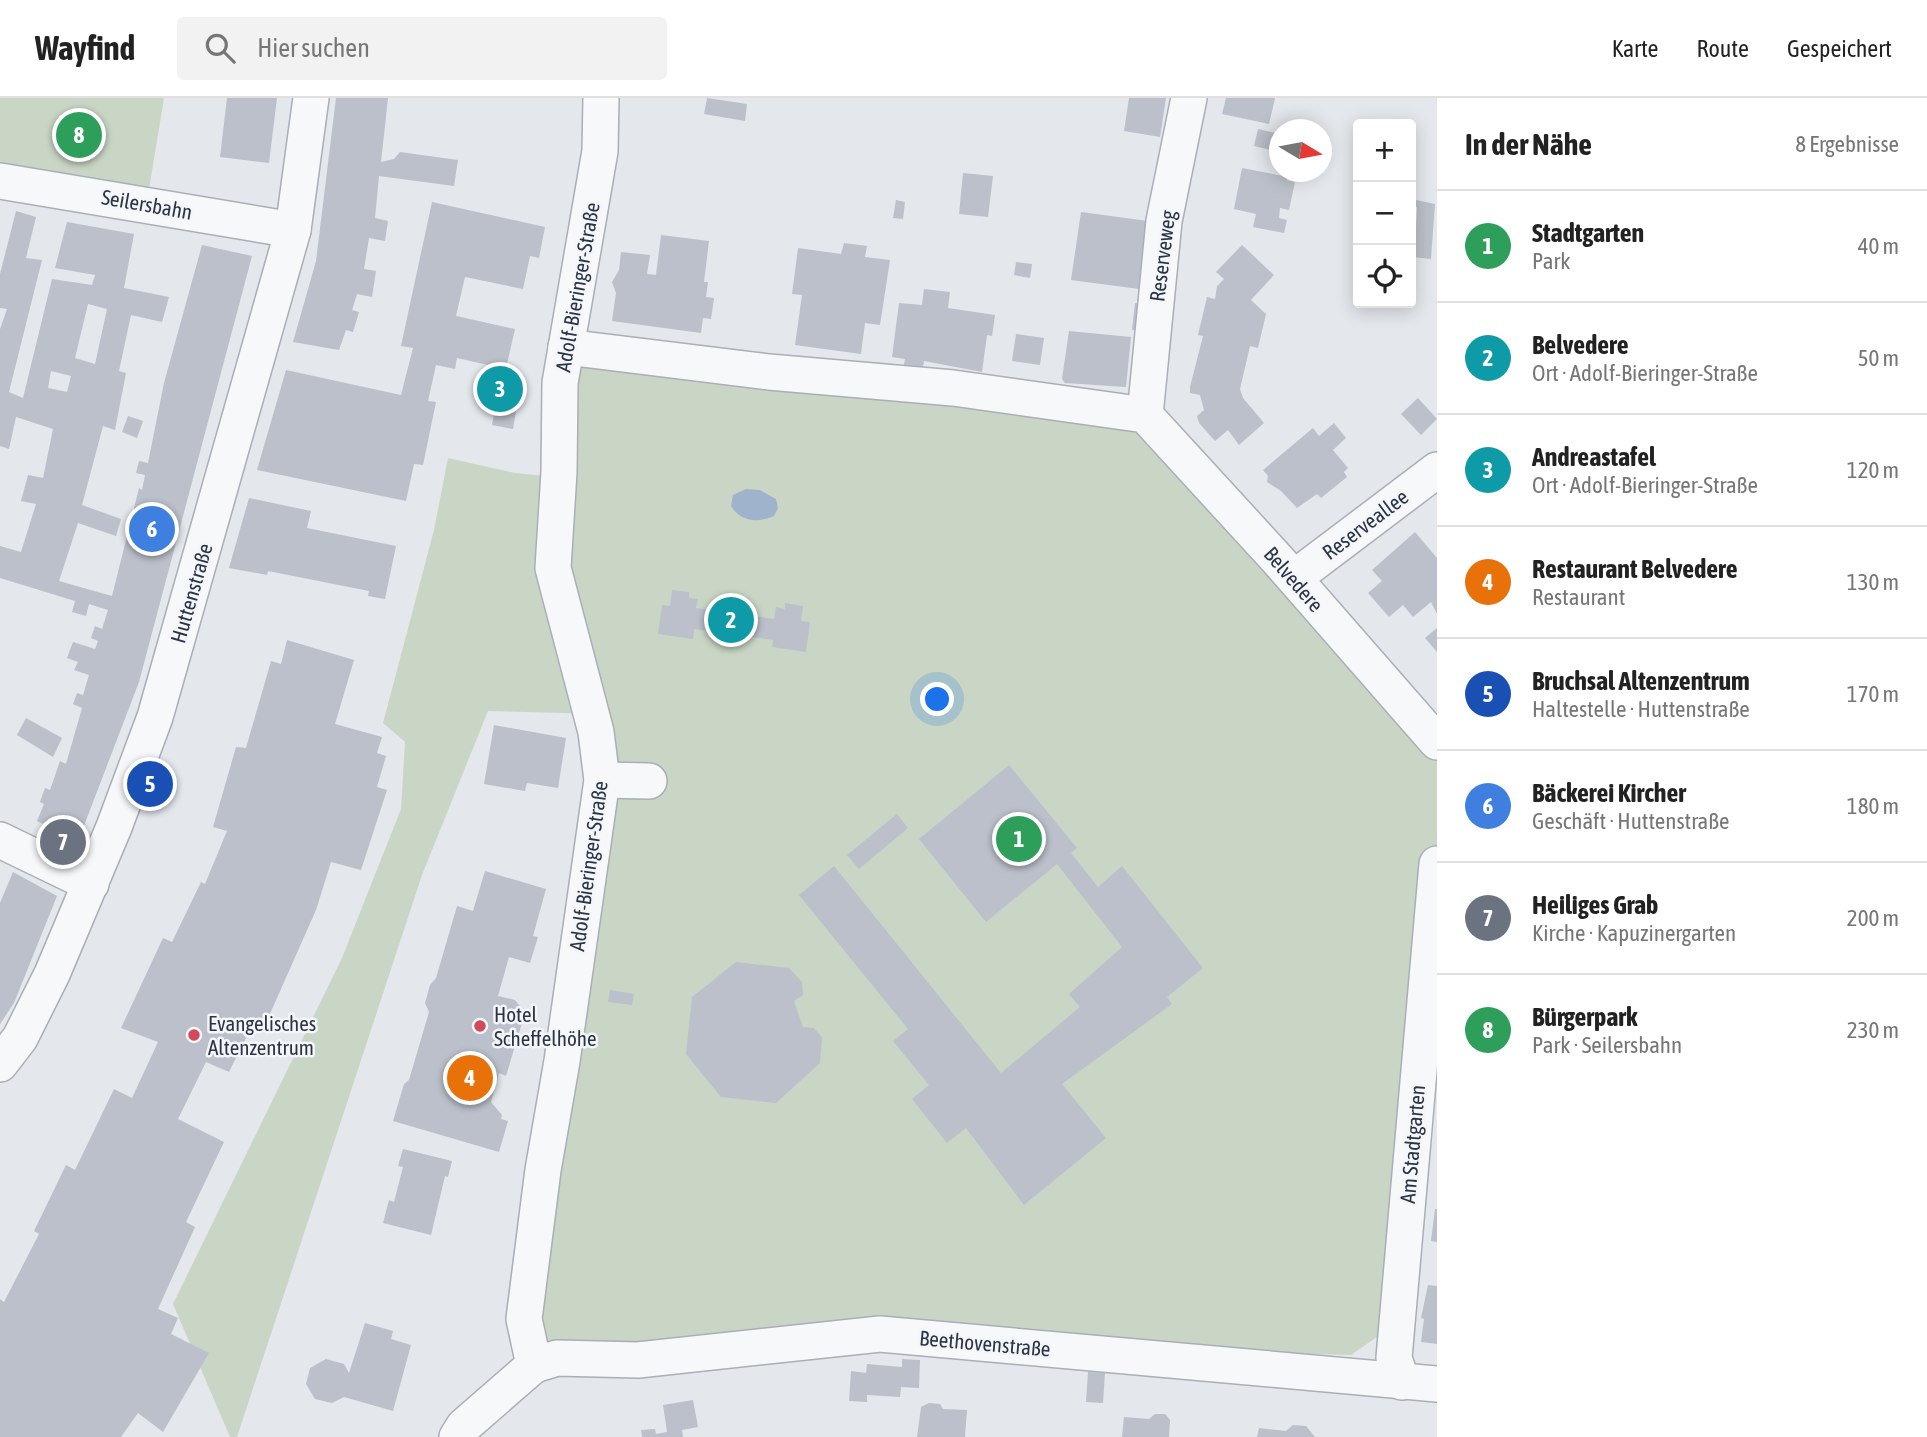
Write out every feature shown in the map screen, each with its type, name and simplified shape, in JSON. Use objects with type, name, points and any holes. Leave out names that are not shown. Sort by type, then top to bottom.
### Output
[{"type":"street","name":"Huttenstraße","points":[[0,1064],[26,1027],[91,884],[155,717],[293,230],[311,98]]},
{"type":"street","name":"Adolf-Bieringer-Straße","points":[[534,1365],[524,1319],[542,1170],[562,1061],[602,780],[596,732],[553,568],[560,383],[600,151],[601,98]]},
{"type":"street","name":"Reserveweg","points":[[1146,415],[1164,221],[1189,98]]},
{"type":"street","name":"Seilersbahn","points":[[0,181],[293,230]]},
{"type":"street","points":[[566,347],[769,372],[953,388],[1146,415]]},
{"type":"street","name":"Belvedere","points":[[1146,415],[1294,578],[1437,742]]},
{"type":"street","name":"Reserveallee","points":[[1294,578],[1437,470]]},
{"type":"street","points":[[602,780],[649,781]]},
{"type":"street","points":[[0,840],[91,884]]},
{"type":"street","name":"Am Stadtgarten","points":[[1402,1382],[1394,1358],[1437,864]]},
{"type":"street","name":"Beethovenstraße","points":[[534,1365],[557,1358],[638,1360],[880,1334],[1437,1384]]},
{"type":"street","points":[[457,1437],[464,1426],[534,1365]]},
{"type":"green space","points":[[0,98],[164,98],[149,189],[0,171]]},
{"type":"green space","points":[[574,359],[1138,423],[1437,728],[1437,927],[1384,1332],[1351,1355],[1142,1350],[636,1351],[542,1345],[532,1313],[597,714],[488,711],[422,875],[237,1437],[230,1437],[173,1304],[342,958],[401,809],[405,742],[383,723],[434,530],[448,458],[515,473],[555,477]]},
{"type":"water","points":[[746,489],[760,490],[776,499],[778,508],[774,516],[750,520],[735,511],[731,506],[733,495]]},
{"type":"building","points":[[227,98],[277,98],[269,163],[220,157]]},
{"type":"building","points":[[336,98],[388,98],[381,162],[394,159],[400,152],[458,160],[454,186],[379,176],[375,218],[388,221],[385,241],[369,238],[364,269],[376,271],[372,297],[357,294],[352,310],[359,312],[353,332],[346,330],[339,350],[293,342],[316,261]]},
{"type":"building","points":[[707,98],[747,104],[745,121],[704,114]]},
{"type":"building","points":[[1129,98],[1166,98],[1160,137],[1124,131]]},
{"type":"building","points":[[1226,98],[1275,98],[1269,124],[1222,114]]},
{"type":"building","points":[[1258,129],[1269,132],[1269,149],[1254,146]]},
{"type":"building","points":[[1242,168],[1269,173],[1269,182],[1295,182],[1289,210],[1280,208],[1279,218],[1287,220],[1284,233],[1253,227],[1256,214],[1234,209]]},
{"type":"building","points":[[963,173],[993,176],[988,217],[959,214]]},
{"type":"building","points":[[896,200],[905,202],[903,219],[893,218]]},
{"type":"building","points":[[1416,200],[1435,204],[1431,259],[1416,257]]},
{"type":"building","points":[[432,202],[545,227],[539,258],[530,256],[523,289],[465,277],[456,316],[515,329],[505,373],[486,369],[488,365],[457,358],[455,369],[436,365],[428,401],[436,402],[423,465],[414,464],[406,501],[257,470],[286,370],[401,395],[413,348],[401,346]]},
{"type":"building","points":[[16,211],[36,217],[26,258],[42,260],[9,392],[23,398],[52,279],[92,285],[95,275],[55,268],[67,222],[134,234],[124,288],[169,297],[162,322],[131,315],[119,371],[126,373],[115,430],[103,426],[82,505],[121,519],[116,536],[78,523],[59,581],[112,596],[139,488],[142,490],[145,475],[136,473],[139,461],[148,463],[164,383],[202,245],[252,256],[139,682],[72,857],[47,844],[54,829],[37,821],[44,804],[40,802],[45,788],[50,790],[60,761],[66,764],[82,708],[73,704],[77,693],[83,695],[89,675],[74,670],[78,662],[67,658],[73,642],[95,649],[98,641],[91,638],[95,626],[102,629],[108,610],[89,604],[86,616],[72,612],[75,601],[0,578],[0,546],[21,552],[36,504],[21,501],[28,475],[43,478],[53,429],[16,417],[9,449],[0,446],[0,329],[7,309],[0,308],[0,274]],"holes":[[[88,304],[107,309],[95,364],[75,358]],[[51,371],[71,376],[67,392],[48,388]]]},
{"type":"building","points":[[1081,212],[1148,221],[1139,289],[1071,280]]},
{"type":"building","points":[[661,235],[709,241],[704,282],[708,282],[706,297],[714,298],[711,319],[703,318],[701,333],[612,321],[616,293],[612,282],[619,270],[621,252],[650,255],[647,274],[656,275]]},
{"type":"building","points":[[844,243],[867,246],[865,257],[890,260],[880,325],[865,323],[861,354],[795,345],[802,295],[792,294],[798,248],[841,254]]},
{"type":"building","points":[[1242,245],[1274,275],[1251,300],[1266,314],[1258,348],[1250,346],[1240,389],[1243,398],[1264,423],[1239,445],[1228,430],[1215,441],[1199,423],[1197,416],[1204,410],[1200,395],[1190,393],[1190,387],[1203,336],[1198,335],[1207,297],[1215,299],[1217,286],[1224,279],[1216,272]]},
{"type":"building","points":[[1016,262],[1032,264],[1030,278],[1014,275]]},
{"type":"building","points":[[924,289],[950,292],[948,308],[995,315],[992,336],[987,335],[982,372],[924,361],[923,367],[904,365],[905,359],[892,357],[899,303],[922,305]]},
{"type":"building","points":[[1135,303],[1150,304],[1147,331],[1132,330]]},
{"type":"building","points":[[1069,331],[1131,337],[1126,387],[1065,383],[1062,379]]},
{"type":"building","points":[[1016,334],[1044,338],[1040,365],[1012,361]]},
{"type":"building","points":[[1418,398],[1437,419],[1421,435],[1401,414]]},
{"type":"building","points":[[495,408],[516,411],[513,429],[492,425]]},
{"type":"building","points":[[128,416],[143,421],[137,438],[122,432]]},
{"type":"building","points":[[1334,423],[1346,438],[1333,450],[1348,468],[1344,472],[1347,477],[1321,498],[1317,494],[1297,508],[1281,491],[1267,482],[1268,476],[1263,470],[1313,428],[1319,436]]},
{"type":"building","points":[[249,498],[311,511],[307,528],[396,546],[385,599],[368,596],[369,591],[268,571],[267,575],[229,568]]},
{"type":"building","points":[[1415,532],[1437,558],[1437,614],[1431,602],[1413,617],[1403,605],[1389,617],[1368,593],[1382,581],[1372,570]]},
{"type":"building","points":[[672,590],[689,592],[689,598],[698,599],[696,608],[774,619],[776,607],[785,609],[785,603],[803,606],[801,621],[810,622],[806,652],[772,647],[773,640],[694,629],[693,639],[658,634],[662,605],[670,606]]},
{"type":"building","points":[[1437,628],[1437,652],[1425,638]]},
{"type":"building","name":"Evangelisches Altenzentrum","points":[[287,640],[354,660],[335,724],[382,737],[377,753],[386,756],[377,787],[387,790],[361,870],[331,862],[316,910],[265,1025],[255,1020],[229,1072],[206,1062],[178,1119],[224,1142],[186,1222],[195,1227],[158,1309],[178,1318],[171,1334],[209,1353],[163,1432],[138,1413],[121,1437],[0,1437],[0,1299],[4,1302],[39,1234],[34,1231],[66,1165],[75,1170],[114,1089],[132,1098],[158,1042],[121,1028],[163,938],[172,942],[201,882],[205,884],[227,831],[213,827],[236,747],[246,748],[271,661],[281,664]]},
{"type":"building","points":[[26,718],[62,738],[53,757],[17,735]]},
{"type":"building","points":[[494,725],[566,738],[558,788],[527,783],[525,791],[484,784]]},
{"type":"building","points":[[1009,765],[1077,848],[1071,853],[1098,887],[1122,866],[1203,968],[1167,997],[1172,1004],[1062,1084],[1106,1138],[1024,1205],[966,1128],[947,1143],[912,1099],[929,1085],[893,1041],[908,1029],[799,895],[834,866],[1001,1073],[1080,1007],[1069,994],[1122,947],[1057,864],[986,922],[919,839]]},
{"type":"building","points":[[897,814],[908,828],[859,869],[847,855]]},
{"type":"building","points":[[485,871],[546,889],[533,936],[538,937],[530,963],[509,957],[498,996],[515,1000],[525,1013],[506,1076],[499,1073],[491,1102],[502,1115],[501,1119],[508,1121],[499,1152],[393,1121],[404,1084],[409,1080],[429,1012],[425,1003],[430,985],[436,978],[457,906],[473,911]]},
{"type":"building","points":[[13,872],[57,896],[14,1003],[0,1024],[0,903]]},
{"type":"building","points":[[736,962],[789,968],[802,982],[803,995],[794,1001],[803,1027],[814,1028],[822,1038],[820,1063],[776,1103],[721,1097],[686,1054],[692,997]]},
{"type":"building","points":[[610,990],[634,994],[632,1005],[608,1002]]},
{"type":"building","points":[[403,1149],[452,1161],[448,1177],[445,1176],[431,1235],[383,1223],[389,1200],[394,1202],[403,1167],[398,1166]]},
{"type":"building","points":[[1437,1209],[1437,1242],[1431,1241]]},
{"type":"building","points":[[1428,1285],[1437,1286],[1437,1344],[1421,1342],[1424,1319],[1421,1318]]},
{"type":"building","points":[[365,1323],[393,1331],[391,1339],[411,1345],[393,1411],[344,1397],[332,1403],[315,1399],[306,1384],[310,1368],[326,1359],[344,1364],[349,1373]]},
{"type":"building","points":[[902,1359],[920,1360],[919,1388],[901,1387],[900,1397],[867,1395],[867,1402],[849,1401],[851,1371],[866,1373],[867,1364],[902,1367]]},
{"type":"building","points":[[1088,1372],[1105,1373],[1103,1403],[1086,1402]]},
{"type":"building","points":[[693,1400],[698,1427],[682,1430],[683,1437],[642,1437],[641,1430],[655,1429],[656,1434],[667,1432],[663,1405]]},
{"type":"building","points":[[929,1403],[940,1404],[943,1409],[967,1410],[965,1437],[917,1437],[921,1407]]},
{"type":"building","points":[[1155,1414],[1165,1414],[1170,1420],[1169,1437],[1122,1437],[1124,1417],[1149,1419]]},
{"type":"building","points":[[1293,1425],[1306,1426],[1315,1437],[1257,1437],[1259,1428],[1286,1431]]},
{"type":"place","name":"Bürgerpark","points":[[79,135]]},
{"type":"place","name":"Andreastafel","points":[[500,389]]},
{"type":"place","name":"Bäckerei Kircher","points":[[152,529]]},
{"type":"place","name":"Belvedere","points":[[731,620]]},
{"type":"place","name":"Bruchsal Altenzentrum","points":[[150,784]]},
{"type":"place","name":"Stadtgarten","points":[[1019,839]]},
{"type":"place","name":"Heiliges Grab","points":[[63,842]]},
{"type":"place","name":"Hotel Scheffelhöhe","points":[[480,1026]]},
{"type":"place","name":"Evangelisches Altenzentrum","points":[[194,1035]]},
{"type":"place","name":"Restaurant Belvedere","points":[[470,1078]]}]
